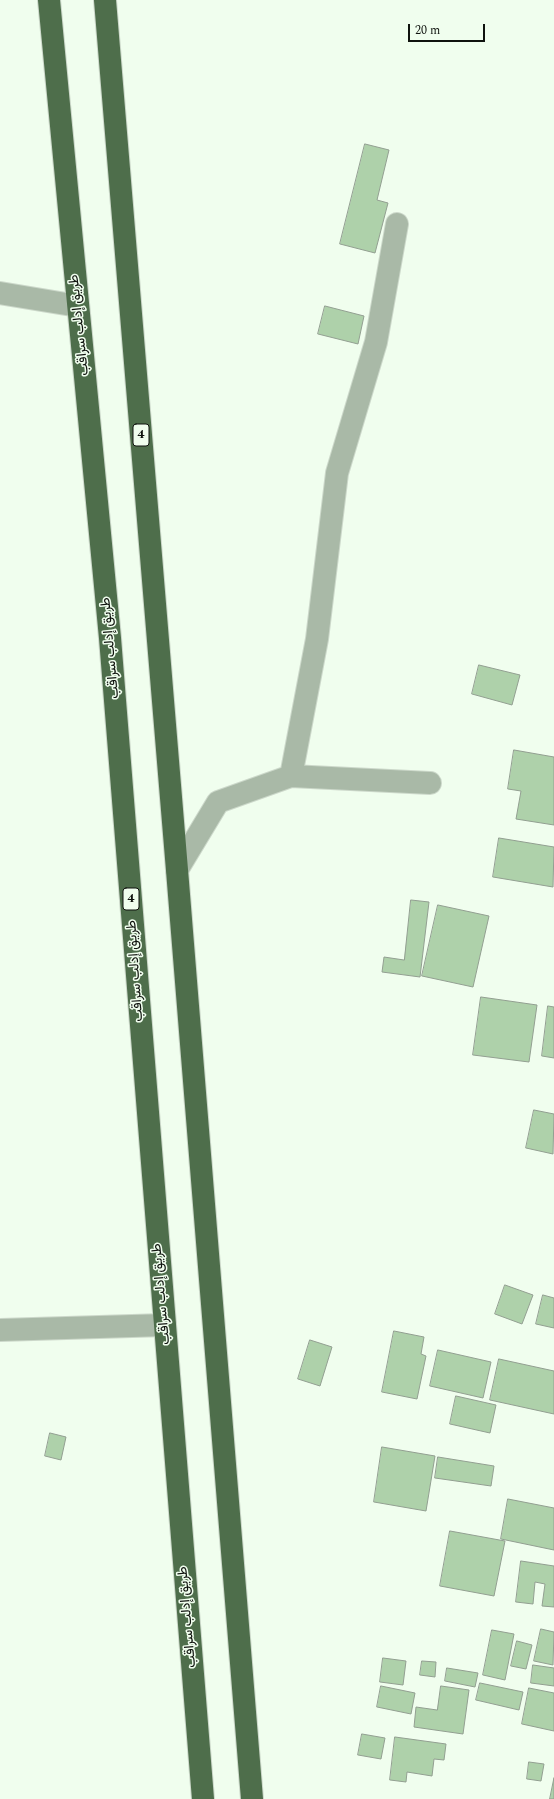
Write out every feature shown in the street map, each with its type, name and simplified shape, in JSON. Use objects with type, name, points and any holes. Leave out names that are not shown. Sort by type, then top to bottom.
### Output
[{"type":"highway","name":"طريق إدلب سراقب","points":[[49,0],[110,638],[203,1799]]},
{"type":"highway","name":"4","points":[[105,0],[177,870]]},
{"type":"highway","points":[[177,870],[252,1799]]},
{"type":"street","points":[[291,776],[317,639],[338,473],[376,342],[398,224]]},
{"type":"street","points":[[0,293],[78,306]]},
{"type":"street","points":[[177,870],[218,802],[291,776],[430,783]]},
{"type":"street","points":[[0,1330],[165,1325]]},
{"type":"building","points":[[365,144],[389,150],[377,200],[388,203],[375,253],[340,244]]},
{"type":"building","points":[[325,306],[364,316],[358,344],[318,334]]},
{"type":"building","points":[[479,665],[520,675],[512,705],[472,694]]},
{"type":"building","points":[[514,750],[554,757],[554,825],[516,819],[521,791],[508,789]]},
{"type":"building","points":[[499,838],[554,847],[553,887],[493,877]]},
{"type":"building","points":[[411,900],[429,902],[420,977],[382,972],[384,957],[404,960]]},
{"type":"building","points":[[438,905],[489,916],[473,987],[422,976]]},
{"type":"building","points":[[481,997],[537,1005],[529,1062],[473,1055]]},
{"type":"building","points":[[548,1006],[554,1007],[554,1058],[542,1056]]},
{"type":"building","points":[[534,1110],[554,1114],[553,1154],[526,1148]]},
{"type":"building","points":[[505,1285],[533,1295],[522,1324],[495,1314]]},
{"type":"building","points":[[543,1295],[554,1298],[554,1328],[536,1324]]},
{"type":"building","points":[[394,1331],[424,1337],[421,1354],[426,1356],[417,1399],[382,1392]]},
{"type":"building","points":[[310,1340],[332,1347],[320,1386],[298,1379]]},
{"type":"building","points":[[438,1350],[491,1362],[483,1398],[430,1386]]},
{"type":"building","points":[[499,1359],[554,1371],[554,1414],[490,1400]]},
{"type":"building","points":[[456,1396],[496,1405],[490,1433],[450,1424]]},
{"type":"building","points":[[50,1433],[66,1437],[61,1460],[45,1456]]},
{"type":"building","points":[[382,1447],[435,1456],[426,1511],[374,1502]]},
{"type":"building","points":[[438,1457],[494,1466],[491,1486],[435,1478]]},
{"type":"building","points":[[508,1499],[554,1508],[554,1550],[501,1539]]},
{"type":"building","points":[[450,1531],[505,1541],[494,1596],[440,1586]]},
{"type":"building","points":[[521,1561],[554,1566],[554,1607],[542,1606],[545,1584],[535,1582],[533,1604],[516,1602]]},
{"type":"building","points":[[541,1629],[554,1632],[553,1665],[534,1661]]},
{"type":"building","points":[[492,1630],[514,1634],[505,1680],[483,1675]]},
{"type":"building","points":[[517,1641],[532,1645],[526,1669],[511,1666]]},
{"type":"building","points":[[383,1658],[406,1661],[403,1685],[380,1682]]},
{"type":"building","points":[[422,1661],[436,1662],[435,1677],[420,1675]]},
{"type":"building","points":[[533,1665],[554,1668],[554,1686],[531,1683]]},
{"type":"building","points":[[447,1668],[478,1673],[475,1687],[445,1681]]},
{"type":"building","points":[[480,1683],[523,1692],[519,1710],[476,1700]]},
{"type":"building","points":[[381,1686],[415,1693],[411,1714],[377,1707]]},
{"type":"building","points":[[441,1686],[469,1690],[463,1734],[414,1727],[416,1707],[437,1710]]},
{"type":"building","points":[[529,1688],[554,1693],[554,1731],[522,1724]]},
{"type":"building","points":[[362,1734],[385,1738],[381,1759],[358,1755]]},
{"type":"building","points":[[395,1737],[446,1744],[444,1760],[434,1759],[432,1776],[407,1772],[406,1782],[390,1780]]},
{"type":"building","points":[[529,1762],[544,1764],[541,1781],[527,1779]]},
{"type":"building","points":[[554,1778],[554,1799],[550,1799]]}]
